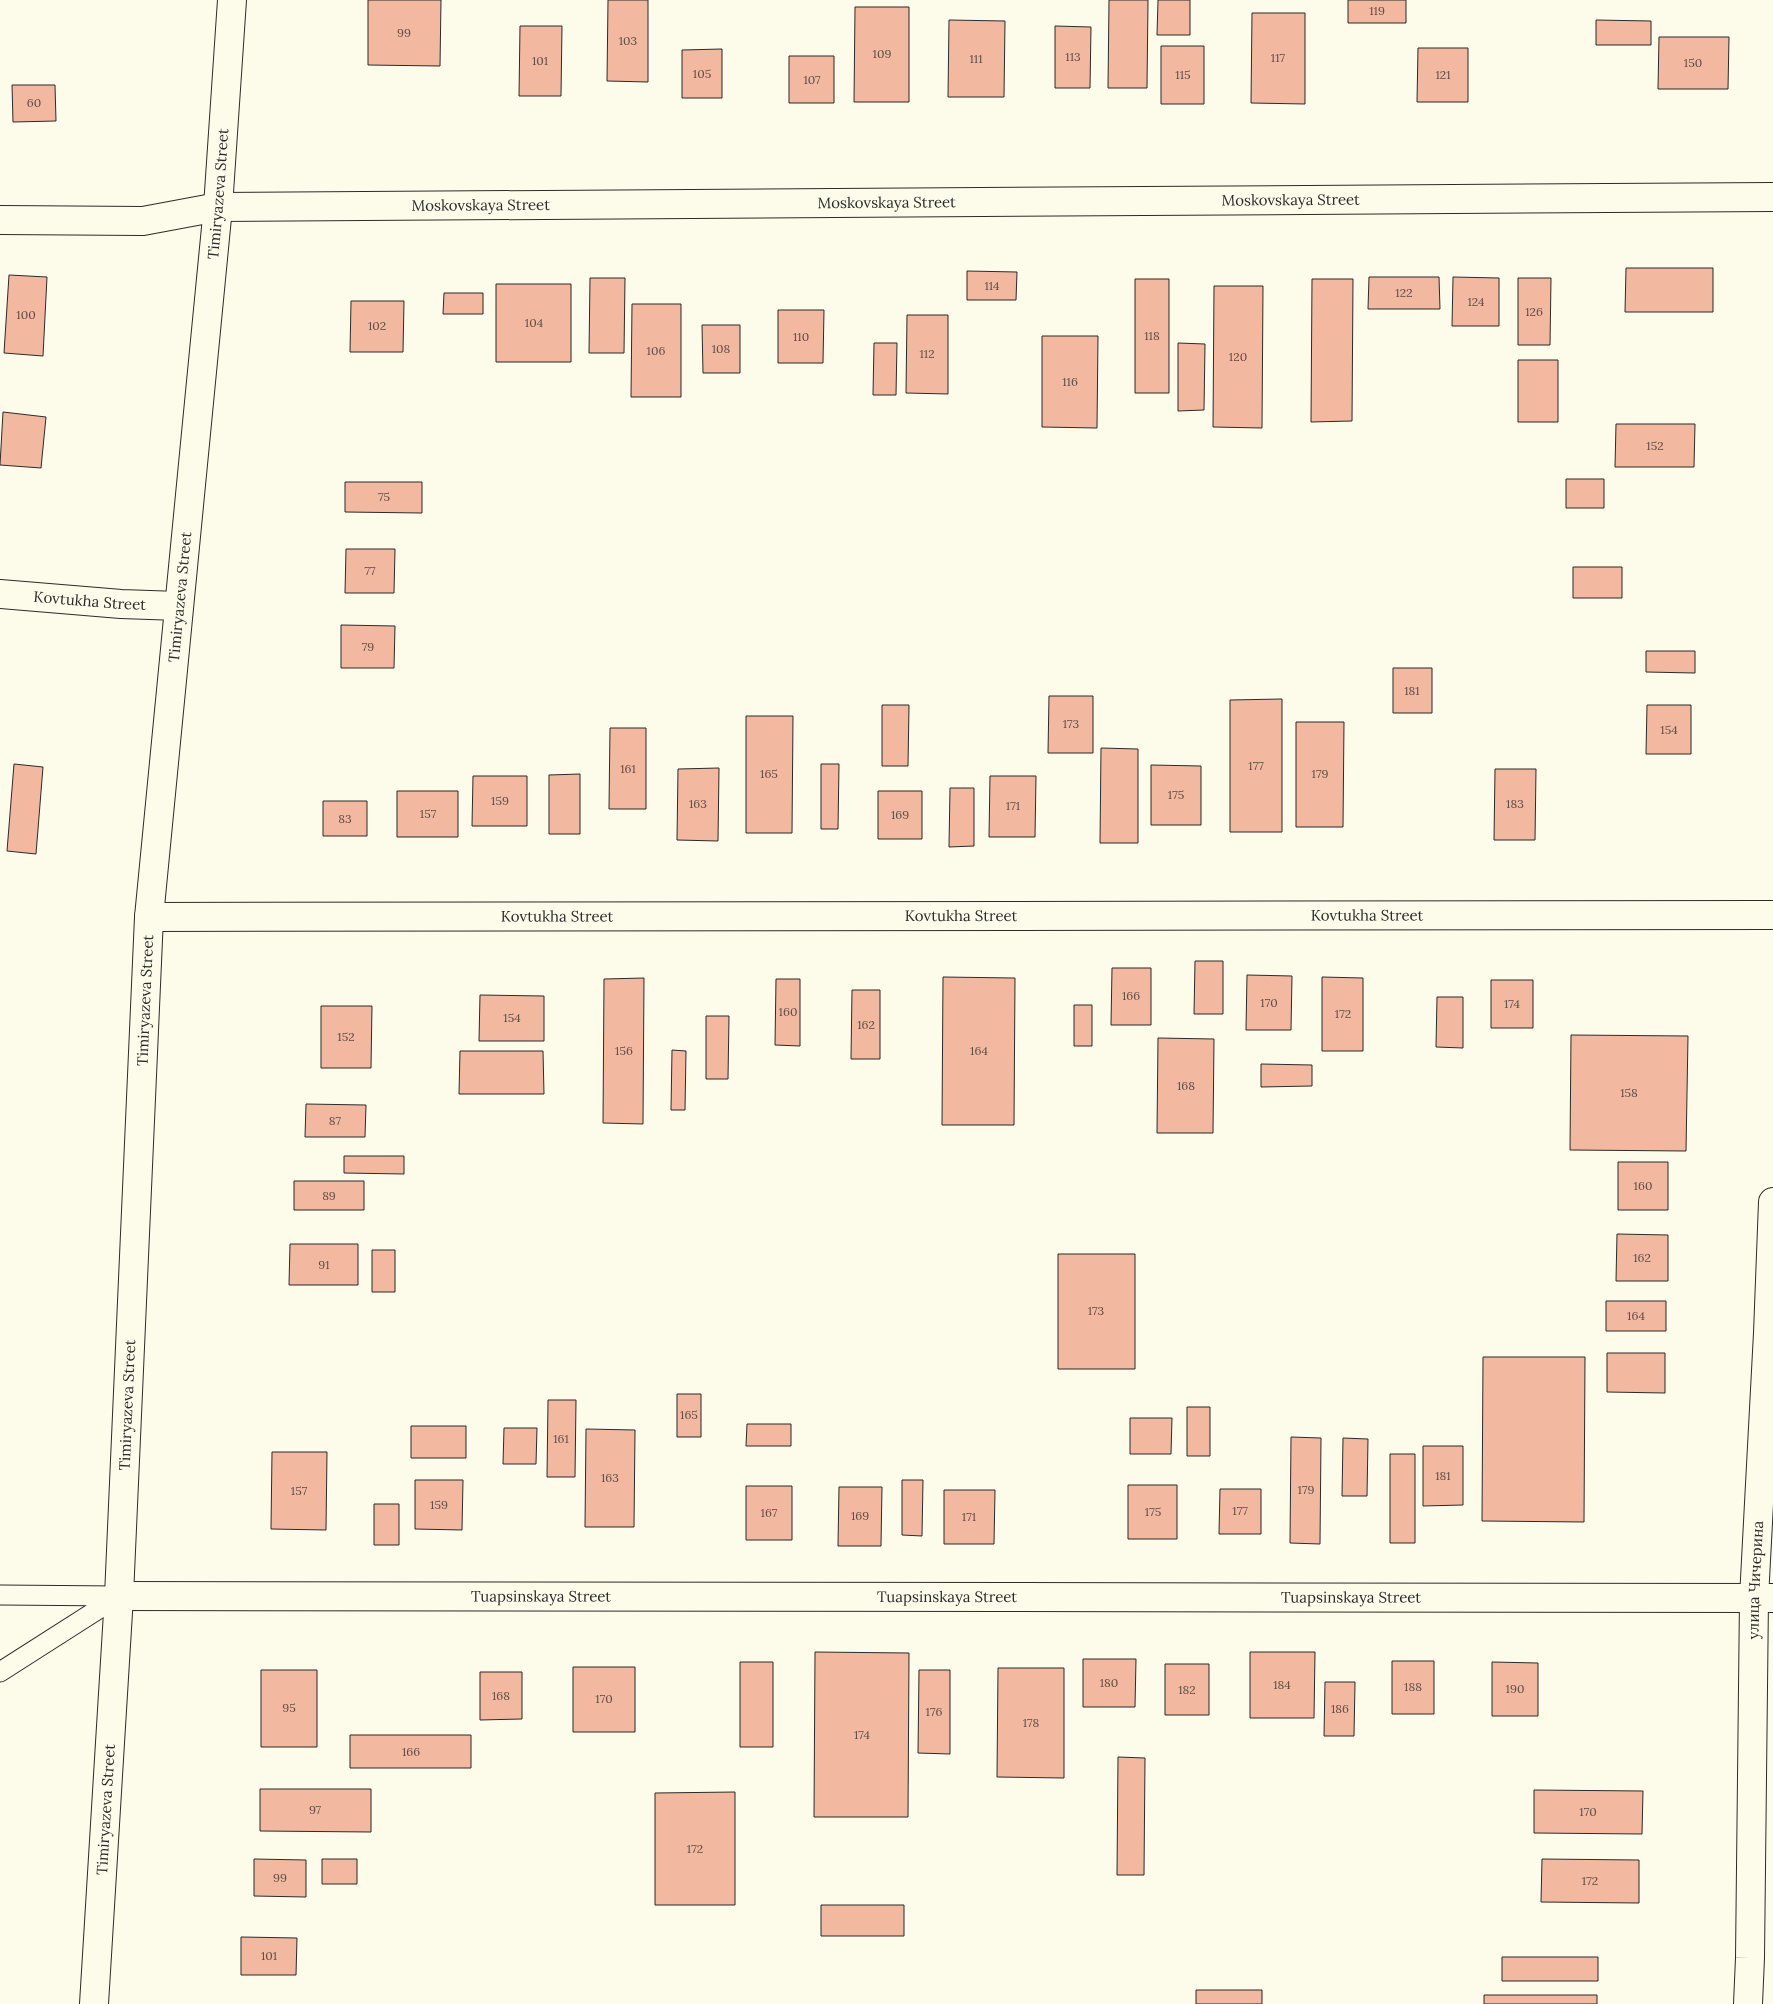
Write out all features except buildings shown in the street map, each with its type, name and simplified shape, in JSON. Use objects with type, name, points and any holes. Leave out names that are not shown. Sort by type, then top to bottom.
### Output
[{"type":"street","name":"Timiryazeva Street","points":[[94,2004],[119,1596],[149,917],[218,207],[232,0]]},
{"type":"street","name":"Moskovskaya Street","points":[[0,220],[143,221],[218,207],[1773,198]]},
{"type":"street","name":"Kovtukha Street","points":[[0,594],[121,604],[179,606]]},
{"type":"street","name":"Kovtukha Street","points":[[149,917],[1773,915]]},
{"type":"street","name":"улица Чичерина","points":[[1748,2004],[1761,1958],[1763,1598],[1773,1202]]},
{"type":"street","name":"Tuapsinskaya Street","points":[[119,1596],[1763,1598]]},
{"type":"lane","points":[[0,1595],[119,1596]]},
{"type":"lane","points":[[0,1672],[119,1596]]}]
